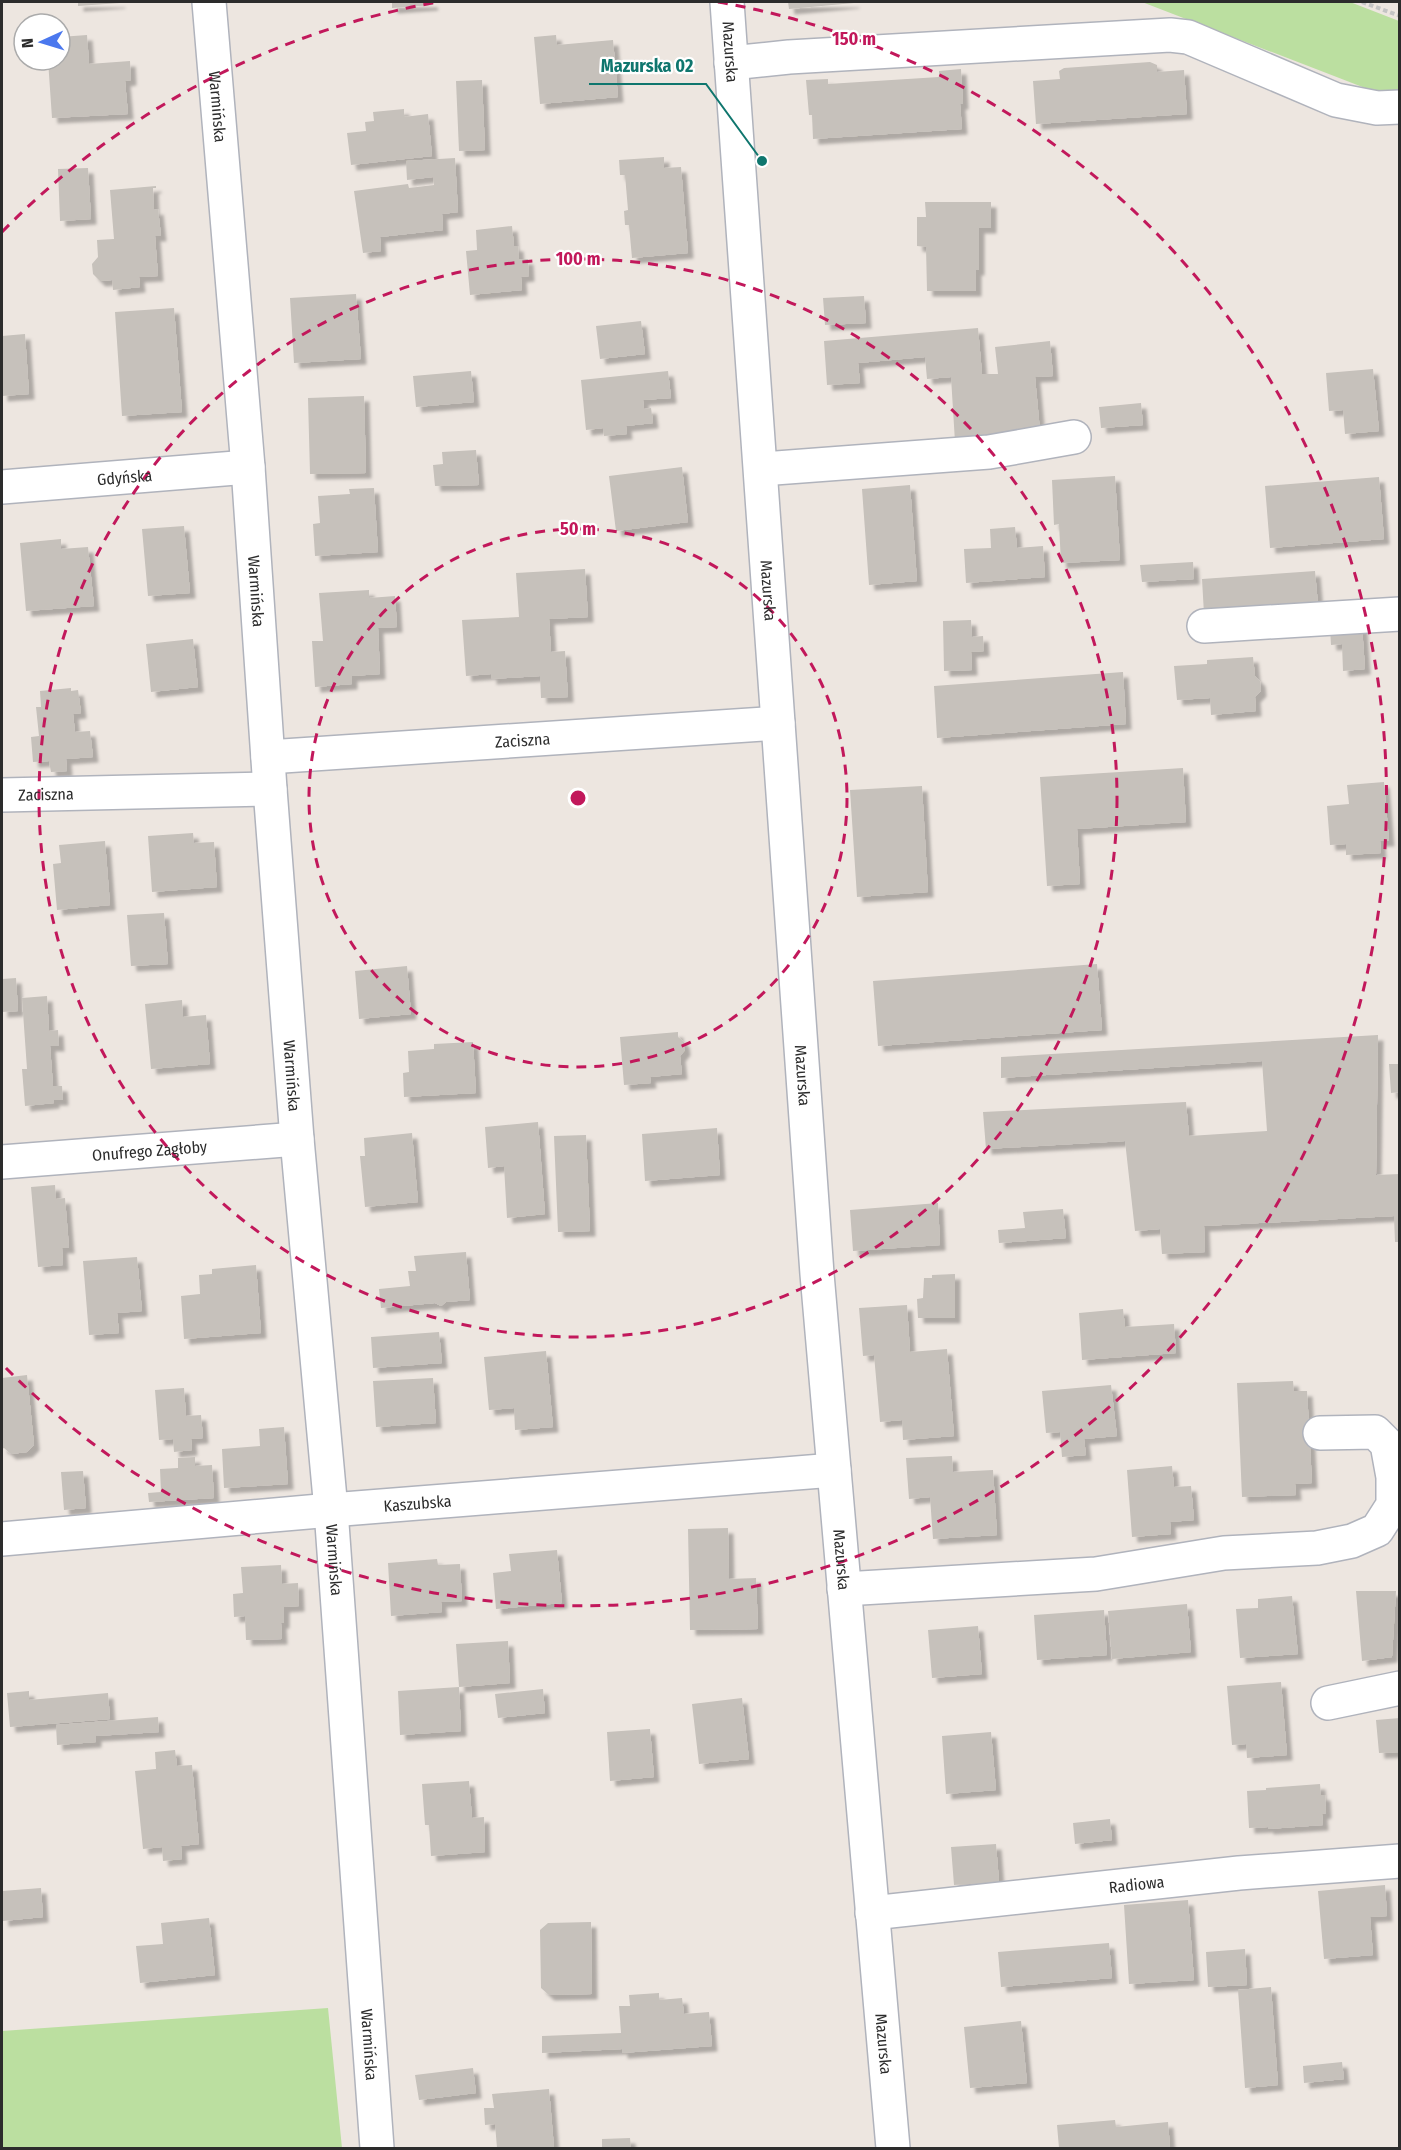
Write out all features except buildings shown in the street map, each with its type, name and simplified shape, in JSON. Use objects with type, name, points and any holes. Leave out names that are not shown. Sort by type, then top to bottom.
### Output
[{"type":"street","name":"Warmińska","points":[[208,2],[248,467],[297,1139],[331,1510],[377,2148]]},
{"type":"street","name":"Mazurska","points":[[727,2],[816,1263],[893,2148]]},
{"type":"street","points":[[731,63],[1170,35],[1188,38],[1336,100],[1377,108],[1400,107]]},
{"type":"street","points":[[760,469],[989,452],[1074,437]]},
{"type":"street","name":"Gdyńska","points":[[2,487],[248,467]]},
{"type":"street","points":[[1204,626],[1400,614]]},
{"type":"street","name":"Zaciszna","points":[[268,757],[778,723]]},
{"type":"street","name":"Zaciszna","points":[[2,795],[270,789]]},
{"type":"street","name":"Onufrego Zagłoby","points":[[2,1162],[297,1139]]},
{"type":"street","points":[[844,1589],[1096,1574],[1224,1553],[1317,1548],[1352,1540],[1377,1530],[1393,1505],[1393,1477],[1387,1444],[1375,1432],[1320,1433]]},
{"type":"street","name":"Kaszubska","points":[[2,1539],[834,1470]]},
{"type":"street","points":[[1328,1703],[1400,1688]]},
{"type":"street","name":"Radiowa","points":[[872,1912],[1239,1873],[1400,1861]]},
{"type":"path","points":[[1362,2],[1400,16]]},
{"type":"green space","points":[[1142,2],[1350,2],[1399,21],[1399,92],[1378,93]]},
{"type":"green space","points":[[328,2008],[342,2148],[2,2148],[2,2031]]},
{"type":"place","name":"Mazurska 02","points":[[762,161]]}]
